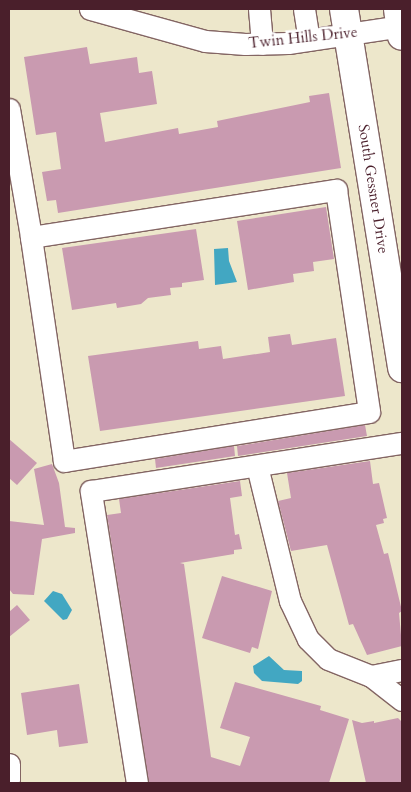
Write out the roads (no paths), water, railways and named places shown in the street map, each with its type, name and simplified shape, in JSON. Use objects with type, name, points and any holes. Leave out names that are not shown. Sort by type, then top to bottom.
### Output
[{"type":"main road","name":"South Gessner Drive","points":[[346,22],[402,368]]},
{"type":"street","name":"Twin Hills Drive","points":[[90,9],[205,41],[262,44],[309,40],[346,22],[401,24]]},
{"type":"street","points":[[259,9],[262,44]]},
{"type":"street","points":[[304,9],[309,40]]},
{"type":"street","points":[[9,109],[31,237],[64,461],[369,412],[336,190],[31,237]]},
{"type":"street","points":[[137,783],[91,491],[402,443]]},
{"type":"street","points":[[257,466],[290,602],[308,639],[328,660],[372,676],[402,700]]},
{"type":"street","points":[[372,676],[402,670]]},
{"type":"street","points":[[9,764],[9,780]]},
{"type":"water","points":[[228,248],[229,261],[237,282],[215,285],[214,249]]},
{"type":"water","points":[[53,591],[62,594],[72,610],[67,619],[63,620],[44,601]]},
{"type":"water","points":[[269,656],[284,670],[302,671],[302,681],[298,684],[262,681],[254,673],[253,666]]}]
